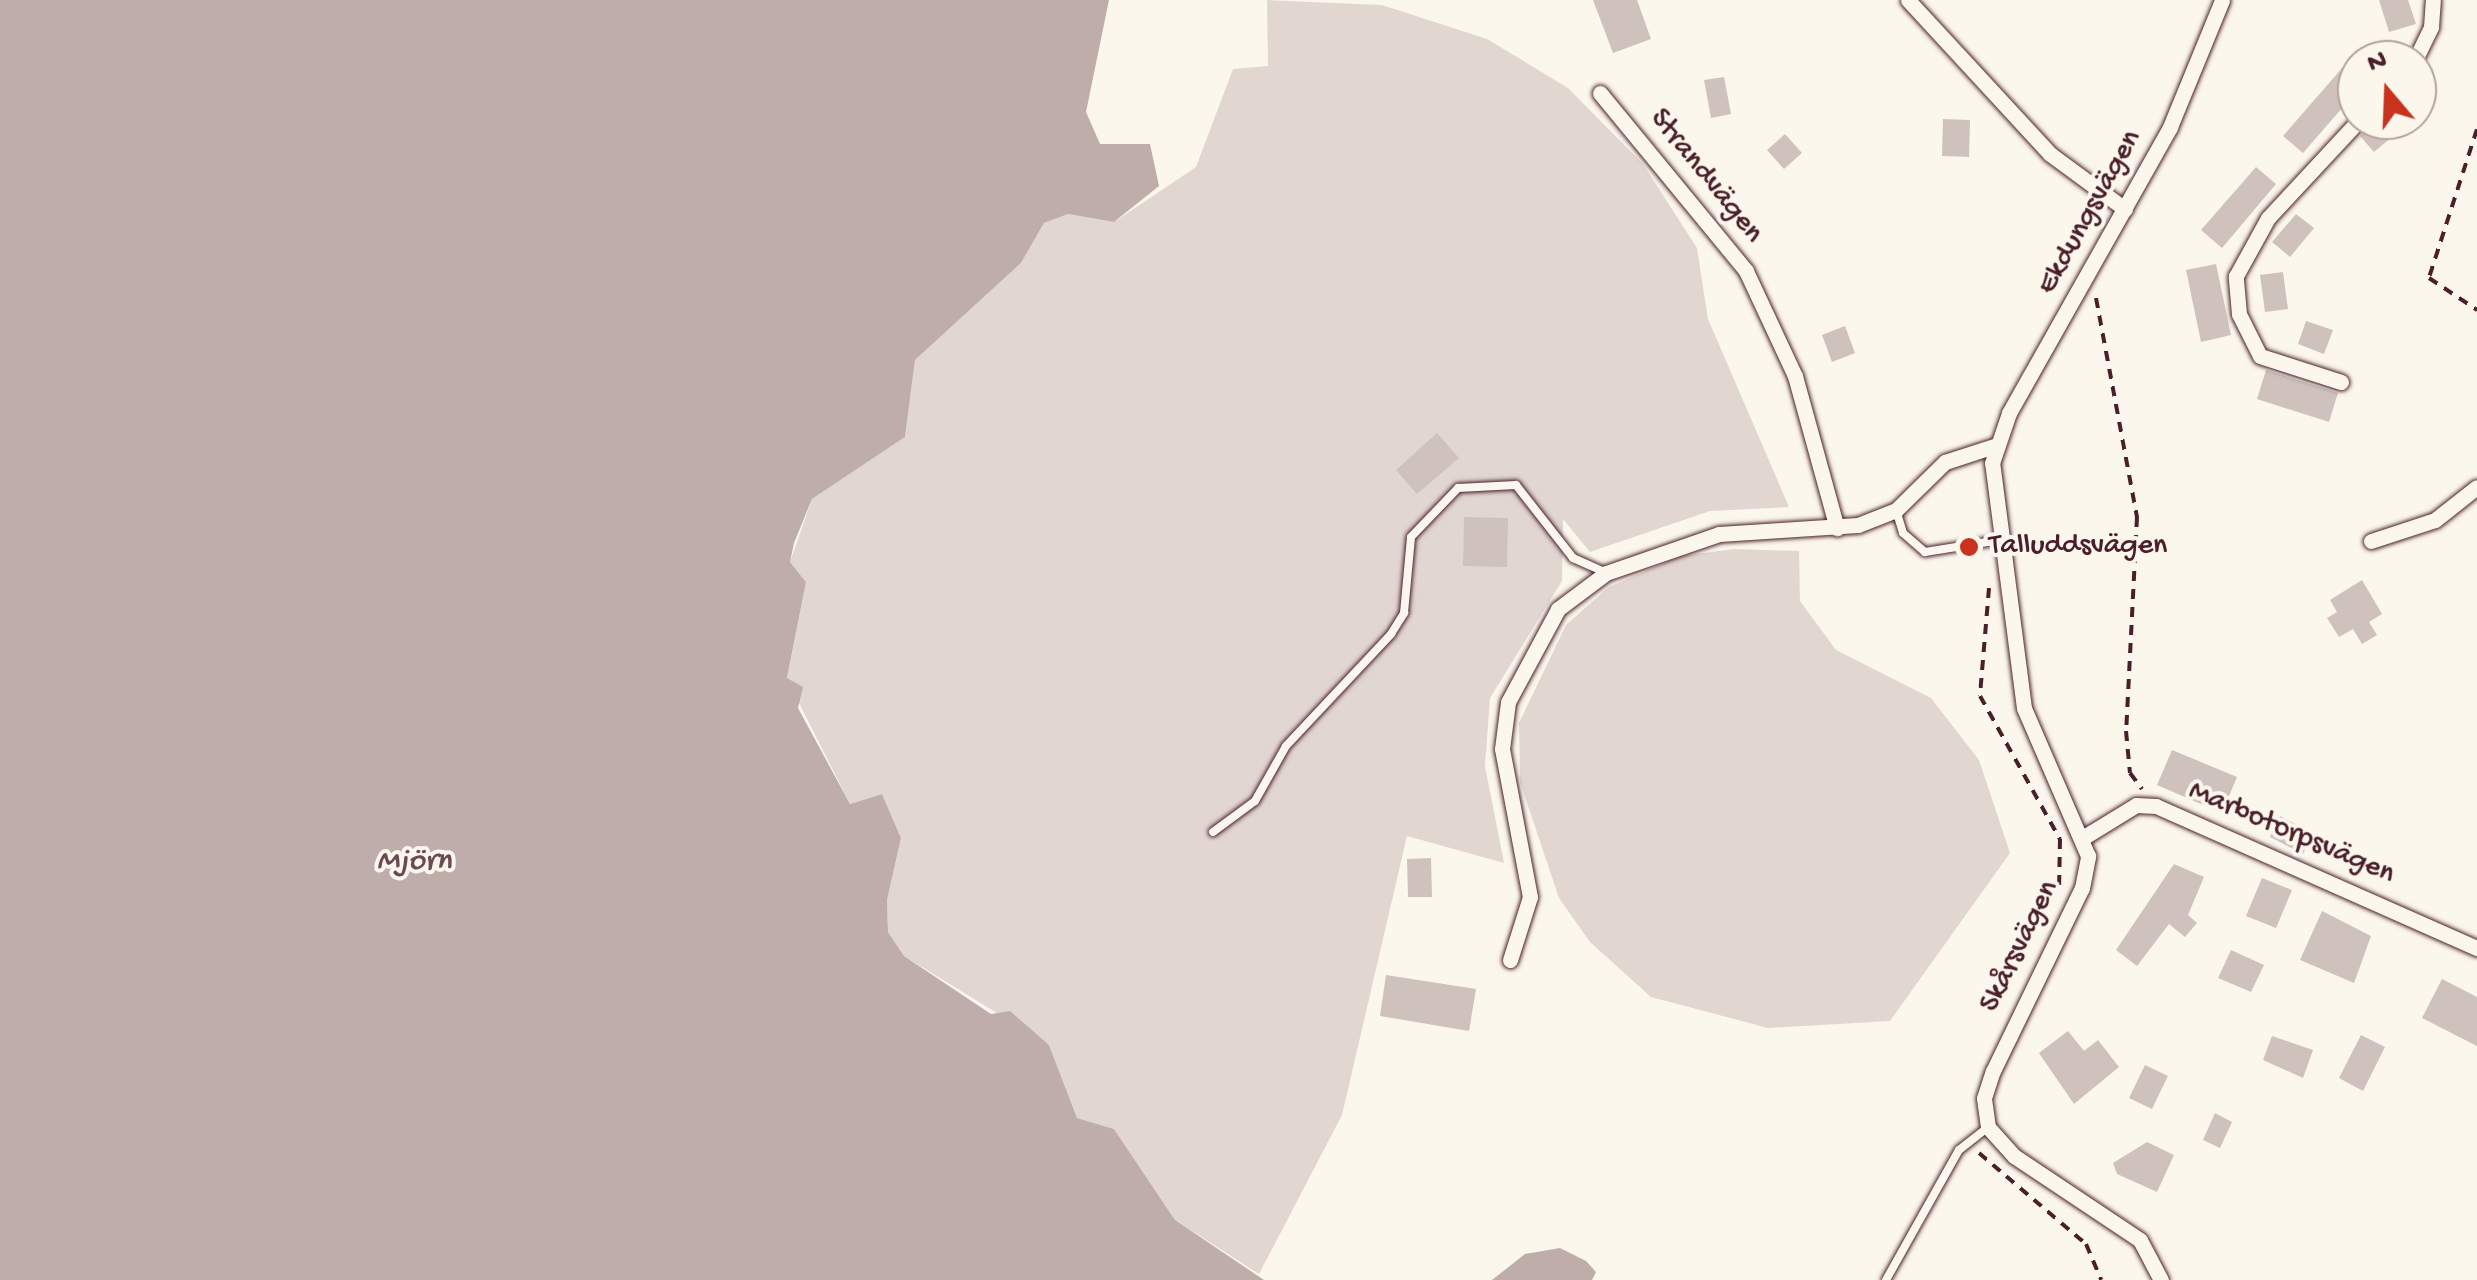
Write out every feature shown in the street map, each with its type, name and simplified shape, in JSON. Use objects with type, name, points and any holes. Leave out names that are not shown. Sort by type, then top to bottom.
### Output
[{"type":"street","points":[[1908,0],[2050,154],[2125,209]]},
{"type":"street","name":"Ekdungsvägen","points":[[1994,446],[2170,127],[2222,0]]},
{"type":"street","points":[[2425,40],[2432,27],[2433,0]]},
{"type":"street","name":"Strandvägen","points":[[1600,93],[1746,271],[1794,376],[1836,528]]},
{"type":"street","points":[[2340,140],[2268,218],[2236,276],[2239,314],[2260,356],[2341,382]]},
{"type":"street","points":[[1510,960],[1530,897],[1506,801],[1508,702],[1558,609],[1606,574],[1719,534],[1836,528],[1896,510],[1945,462],[1994,446]]},
{"type":"street","name":"Skårsvägen","points":[[1988,1126],[1984,1098],[1993,1071],[2082,888],[2084,837],[2024,708],[1994,446]]},
{"type":"street","points":[[2371,541],[2434,520],[2477,487]]},
{"type":"street","name":"Marbotorpsvägen","points":[[2084,837],[2146,804],[2477,948]]},
{"type":"street","points":[[1988,1126],[2014,1156],[2140,1240],[2161,1280]]},
{"type":"lane","points":[[1213,832],[1255,801],[1286,746],[1391,634],[1404,613],[1411,538],[1458,488],[1516,485],[1573,558],[1606,574]]},
{"type":"lane","points":[[1896,510],[1903,533],[1925,552],[2005,540]]},
{"type":"lane","points":[[1886,1280],[1972,1136],[1988,1126]]},
{"type":"path","points":[[2477,128],[2429,278],[2477,310]]},
{"type":"path","points":[[2094,268],[2137,517],[2126,731],[2130,774],[2146,804]]},
{"type":"path","points":[[1991,580],[1980,696],[2060,840],[2064,868],[2056,899]]},
{"type":"path","points":[[1972,1136],[1996,1173],[2086,1244],[2101,1280]]},
{"type":"shaded area","points":[[1267,0],[1382,5],[1487,39],[1568,88],[1643,164],[1697,248],[1708,319],[1789,507],[1710,511],[1590,552],[1563,519],[1562,581],[1490,698],[1485,766],[1504,863],[1407,836],[1342,1115],[1259,1274],[1175,1220],[1114,1129],[1077,1118],[1049,1045],[904,956],[888,932],[887,900],[901,838],[882,794],[850,804],[787,679],[806,582],[790,562],[812,499],[905,437],[915,360],[1021,263],[1044,223],[1068,214],[1114,222],[1196,167],[1233,69],[1268,66]]},
{"type":"shaded area","points":[[1734,549],[1799,551],[1800,601],[1836,650],[1931,698],[1979,760],[2010,853],[1890,1021],[1768,1028],[1651,997],[1590,942],[1559,898],[1520,782],[1519,723],[1566,625],[1609,587],[1681,556]]},
{"type":"water","name":"Mjörn","points":[[0,0],[1109,0],[1086,112],[1100,144],[1150,144],[1159,186],[1114,222],[1068,214],[1044,223],[1021,263],[915,360],[905,437],[812,499],[794,543],[790,562],[806,582],[787,678],[803,687],[798,708],[850,804],[882,794],[901,838],[887,900],[888,932],[904,956],[991,1014],[1010,1011],[1049,1045],[1077,1118],[1114,1129],[1175,1220],[1264,1280],[0,1280]]},
{"type":"water","points":[[1560,1248],[1586,1261],[1596,1272],[1592,1280],[1492,1280],[1525,1254]]},
{"type":"building","points":[[1593,0],[1637,0],[1651,39],[1613,53]]},
{"type":"building","points":[[2379,0],[2408,0],[2416,24],[2389,32]]},
{"type":"building","points":[[2337,74],[2337,114],[2303,153],[2283,136]]},
{"type":"building","points":[[1724,77],[1731,114],[1711,118],[1704,80]]},
{"type":"building","points":[[1943,119],[1970,120],[1969,157],[1942,156]]},
{"type":"building","points":[[1785,134],[1802,153],[1784,169],[1767,150]]},
{"type":"building","points":[[2364,140],[2388,140],[2374,152]]},
{"type":"building","points":[[2256,167],[2276,184],[2222,248],[2201,230]]},
{"type":"building","points":[[2296,214],[2314,228],[2290,257],[2272,242]]},
{"type":"building","points":[[2216,264],[2231,335],[2201,342],[2186,270]]},
{"type":"building","points":[[2283,272],[2288,309],[2265,312],[2260,275]]},
{"type":"building","points":[[2306,321],[2333,330],[2324,354],[2298,344]]},
{"type":"building","points":[[1845,326],[1855,353],[1832,362],[1822,335]]},
{"type":"building","points":[[2266,370],[2338,393],[2329,422],[2257,399]]},
{"type":"building","points":[[1437,433],[1459,458],[1417,494],[1396,470]]},
{"type":"building","points":[[1464,517],[1508,518],[1507,567],[1463,566]]},
{"type":"building","points":[[2362,580],[2382,614],[2369,622],[2377,635],[2362,644],[2353,629],[2339,637],[2327,618],[2337,612],[2330,600]]},
{"type":"building","points":[[2172,750],[2237,777],[2222,813],[2157,785]]},
{"type":"building","points":[[2280,816],[2313,833],[2303,854],[2270,837]]},
{"type":"building","points":[[1431,858],[1432,897],[1408,897],[1407,859]]},
{"type":"building","points":[[2174,864],[2204,877],[2188,915],[2197,923],[2185,937],[2169,924],[2137,966],[2116,950]]},
{"type":"building","points":[[2262,878],[2292,890],[2276,928],[2246,916]]},
{"type":"building","points":[[2322,911],[2371,936],[2354,983],[2300,960]]},
{"type":"building","points":[[2231,950],[2264,965],[2251,992],[2218,978]]},
{"type":"building","points":[[1386,975],[1476,989],[1469,1031],[1380,1016]]},
{"type":"building","points":[[2442,979],[2477,997],[2477,1046],[2422,1018]]},
{"type":"building","points":[[2068,1031],[2084,1051],[2098,1040],[2119,1067],[2074,1104],[2039,1053]]},
{"type":"building","points":[[2361,1035],[2385,1047],[2363,1091],[2339,1078]]},
{"type":"building","points":[[2272,1036],[2313,1050],[2303,1078],[2263,1060]]},
{"type":"building","points":[[2145,1065],[2168,1076],[2152,1109],[2129,1098]]},
{"type":"building","points":[[2215,1113],[2232,1122],[2220,1148],[2203,1140]]},
{"type":"building","points":[[2147,1142],[2174,1155],[2157,1192],[2117,1174],[2113,1163]]},
{"type":"place","name":"Talluddsvägen","points":[[1969,547]]}]
